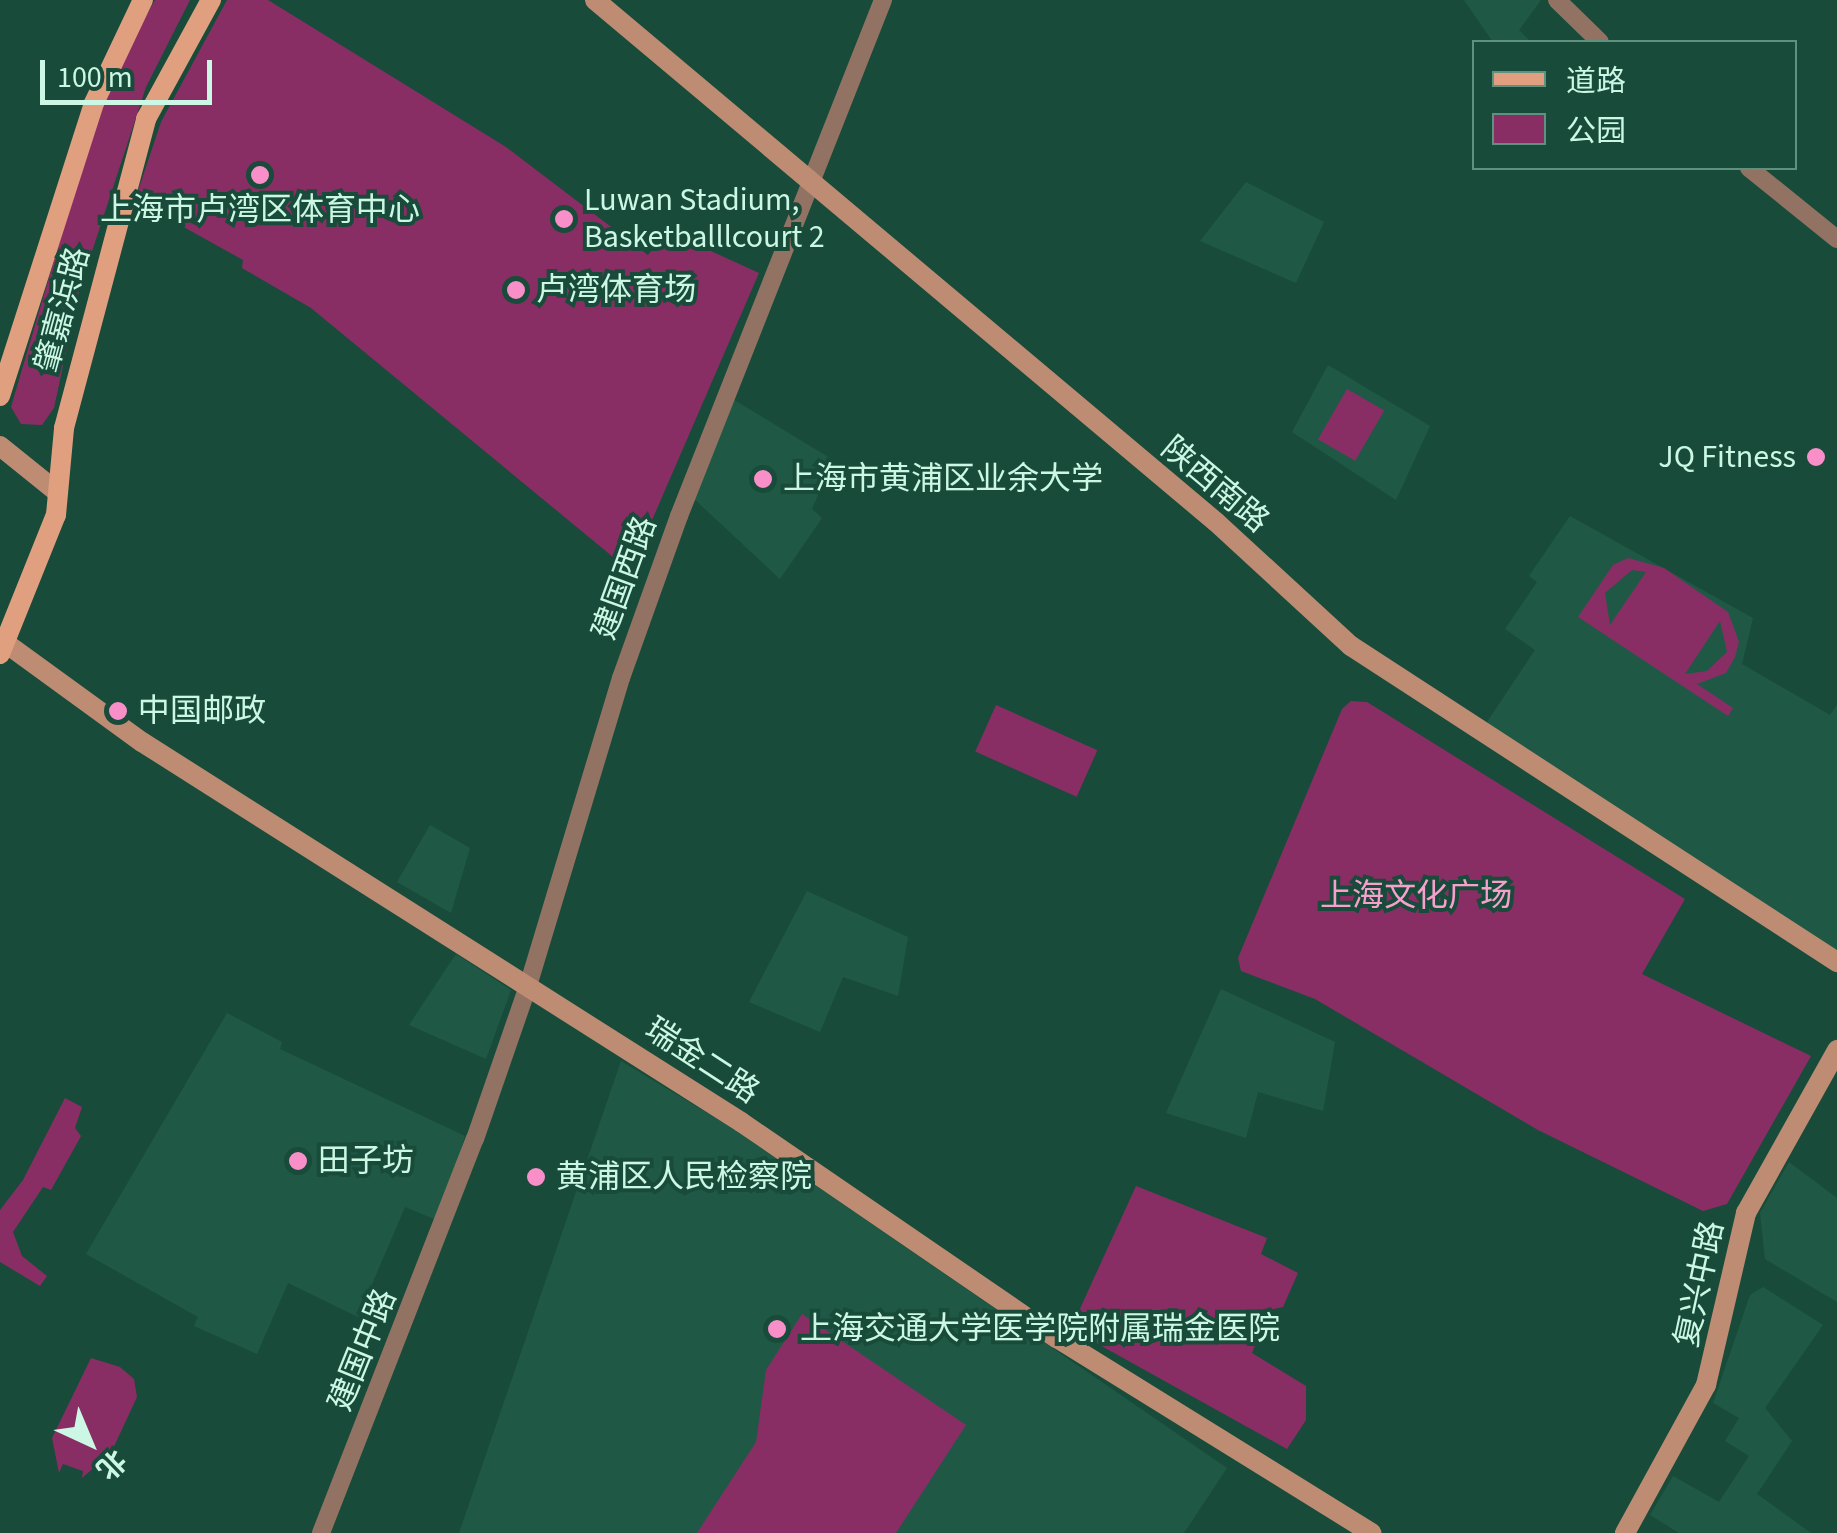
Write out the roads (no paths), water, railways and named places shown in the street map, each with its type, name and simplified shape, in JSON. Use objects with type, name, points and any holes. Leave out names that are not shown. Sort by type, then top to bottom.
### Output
[{"type":"main road","name":"肇嘉浜路","points":[[0,396],[94,103],[143,0]]},
{"type":"main road","name":"肇嘉浜路","points":[[1,648],[56,515],[64,428],[146,119],[210,0]]},
{"type":"main road","name":"陕西南路","points":[[595,0],[1216,522],[1351,646],[1837,962]]},
{"type":"main road","points":[[0,446],[57,492]]},
{"type":"main road","name":"瑞金二路","points":[[1,648],[26,678],[315,859],[528,986],[741,1122],[931,1256],[1372,1533]]},
{"type":"main road","name":"复兴中路","points":[[1625,1533],[1706,1385],[1746,1213],[1837,1050]]},
{"type":"street","name":"建国西路","points":[[456,1188],[528,986],[621,678],[764,296],[813,186],[883,0]]},
{"type":"street","points":[[1557,0],[1598,40]]},
{"type":"street","points":[[1752,170],[1837,238]]},
{"type":"street","name":"建国中路","points":[[322,1533],[456,1188]]},
{"type":"place","name":"上海市卢湾区体育中心","points":[[260,175]]},
{"type":"place","name":"Luwan Stadium, Basketballlcourt 2","points":[[564,219]]},
{"type":"place","name":"卢湾体育场","points":[[516,290]]},
{"type":"place","name":"JQ Fitness","points":[[1816,457]]},
{"type":"place","name":"上海市黄浦区业余大学","points":[[763,479]]},
{"type":"place","name":"中国邮政","points":[[118,711]]},
{"type":"place","name":"田子坊","points":[[298,1161]]},
{"type":"place","name":"黄浦区人民检察院","points":[[536,1177]]},
{"type":"place","name":"上海交通大学医学院附属瑞金医院","points":[[777,1329]]},
{"type":"park label","name":"上海文化广场","points":[[1416,896]]}]
